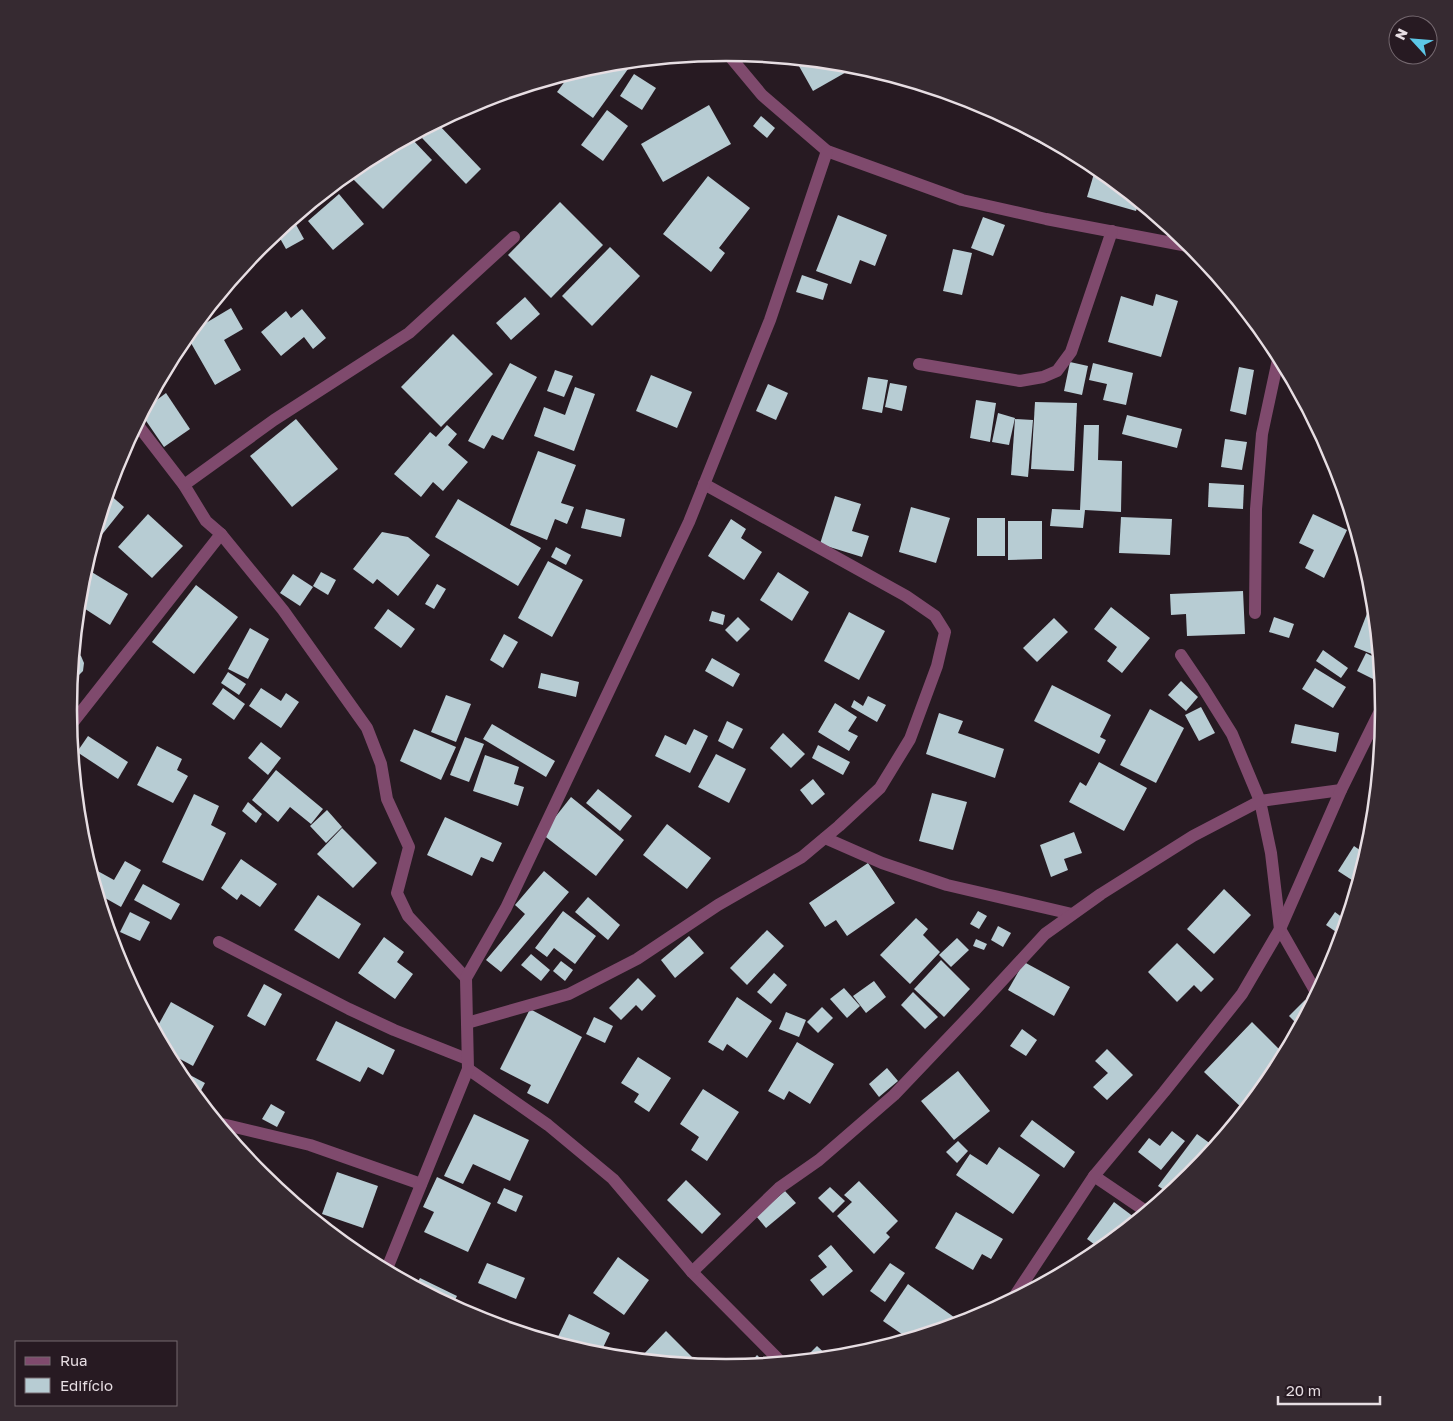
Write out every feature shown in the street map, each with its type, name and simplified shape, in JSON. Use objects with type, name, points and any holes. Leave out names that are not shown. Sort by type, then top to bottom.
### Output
[{"type":"street","points":[[735,61],[762,95],[827,151],[962,200],[1046,219],[1179,244]]},
{"type":"street","points":[[389,1264],[468,1064],[466,978],[506,908],[689,522],[770,320],[827,151]]},
{"type":"street","points":[[919,364],[1020,381],[1044,377],[1056,371],[1071,352],[1112,232]]},
{"type":"street","points":[[184,485],[274,420],[409,333],[514,237]]},
{"type":"street","points":[[1256,613],[1256,509],[1262,434],[1277,366]]},
{"type":"street","points":[[141,429],[184,485],[206,521],[221,534],[283,610],[366,728],[381,764],[386,799],[409,847],[398,893],[408,916],[466,978]]},
{"type":"street","points":[[467,1024],[569,994],[637,959],[718,905],[802,857],[880,788],[910,739],[937,666],[945,632],[935,616],[906,596],[704,484]]},
{"type":"street","points":[[77,717],[221,534]]},
{"type":"street","points":[[1181,655],[1232,734],[1260,802],[1272,853],[1280,929],[1314,987]]},
{"type":"street","points":[[1018,1291],[1094,1176],[1242,994],[1280,929],[1341,790],[1376,720]]},
{"type":"street","points":[[692,1272],[779,1188],[819,1160],[894,1095],[1045,934],[1109,888],[1193,836],[1260,802],[1341,790]]},
{"type":"street","points":[[824,838],[882,863],[947,885],[1072,914]]},
{"type":"street","points":[[219,942],[394,1030],[468,1064],[548,1125],[612,1179],[692,1272],[776,1357]]},
{"type":"street","points":[[227,1125],[310,1145],[422,1184]]},
{"type":"street","points":[[1094,1176],[1143,1209]]},
{"type":"building","points":[[799,66],[845,73],[813,91]]},
{"type":"building","points":[[628,69],[593,118],[557,92],[565,82]]},
{"type":"building","points":[[634,74],[656,88],[642,110],[620,96]]},
{"type":"building","points":[[709,105],[731,144],[663,182],[641,144]]},
{"type":"building","points":[[607,110],[628,126],[603,161],[581,145]]},
{"type":"building","points":[[761,116],[775,128],[767,138],[753,126]]},
{"type":"building","points":[[441,127],[481,169],[466,184],[422,138]]},
{"type":"building","points":[[1023,134],[1047,146],[1047,147]]},
{"type":"building","points":[[414,141],[432,160],[383,209],[354,180]]},
{"type":"building","points":[[1093,175],[1137,207],[1136,211],[1087,197]]},
{"type":"building","points":[[708,176],[750,208],[719,248],[725,253],[711,272],[663,234]]},
{"type":"building","points":[[339,194],[364,224],[333,250],[308,221]]},
{"type":"building","points":[[560,202],[603,245],[551,298],[508,255]]},
{"type":"building","points":[[838,215],[887,235],[875,266],[860,260],[851,284],[816,271]]},
{"type":"building","points":[[983,217],[1005,225],[993,256],[971,248]]},
{"type":"building","points":[[296,224],[304,239],[286,249],[280,239]]},
{"type":"building","points":[[610,247],[640,276],[592,326],[562,296]]},
{"type":"building","points":[[953,249],[972,253],[962,295],[943,291]]},
{"type":"building","points":[[802,275],[828,284],[823,300],[796,292]]},
{"type":"building","points":[[1156,294],[1178,301],[1161,357],[1108,342],[1121,296],[1153,306]]},
{"type":"building","points":[[525,297],[540,314],[511,340],[496,323]]},
{"type":"building","points":[[231,308],[243,329],[224,340],[241,370],[215,385],[191,344],[205,323]]},
{"type":"building","points":[[302,309],[326,338],[313,349],[304,337],[281,356],[261,332],[286,311],[291,318]]},
{"type":"building","points":[[453,334],[493,374],[441,427],[401,387]]},
{"type":"building","points":[[1070,362],[1088,366],[1082,395],[1064,391]]},
{"type":"building","points":[[510,363],[537,377],[503,440],[492,435],[484,449],[468,441]]},
{"type":"building","points":[[1093,363],[1133,373],[1126,405],[1103,400],[1107,384],[1089,380]]},
{"type":"building","points":[[1239,367],[1254,370],[1246,415],[1230,411]]},
{"type":"building","points":[[555,370],[573,376],[564,397],[547,391]]},
{"type":"building","points":[[651,375],[692,392],[677,428],[636,411]]},
{"type":"building","points":[[868,377],[888,380],[882,413],[862,409]]},
{"type":"building","points":[[890,383],[907,386],[902,411],[885,407]]},
{"type":"building","points":[[768,384],[788,393],[776,420],[756,411]]},
{"type":"building","points":[[575,387],[595,394],[574,451],[534,436],[544,407],[565,415]]},
{"type":"building","points":[[166,393],[190,429],[164,447],[146,420],[156,400]]},
{"type":"building","points":[[976,400],[996,403],[990,442],[970,438]]},
{"type":"building","points":[[1035,402],[1077,403],[1074,471],[1031,469]]},
{"type":"building","points":[[998,413],[1015,418],[1009,445],[992,442]]},
{"type":"building","points":[[1127,415],[1182,429],[1177,448],[1122,434]]},
{"type":"building","points":[[296,419],[338,469],[292,507],[250,456]]},
{"type":"building","points":[[1015,419],[1033,420],[1028,477],[1011,475]]},
{"type":"building","points":[[447,425],[457,434],[448,445],[468,462],[443,491],[433,482],[421,497],[394,474],[430,432],[436,437]]},
{"type":"building","points":[[1084,425],[1099,425],[1098,460],[1122,461],[1121,512],[1085,510],[1083,528],[1050,526],[1052,509],[1080,510]]},
{"type":"building","points":[[1225,439],[1247,442],[1242,470],[1221,467]]},
{"type":"building","points":[[538,451],[576,465],[561,503],[574,507],[567,524],[555,519],[547,540],[510,525]]},
{"type":"building","points":[[1209,483],[1244,485],[1243,509],[1208,507]]},
{"type":"building","points":[[835,496],[861,504],[852,531],[869,536],[862,557],[820,544]]},
{"type":"building","points":[[114,498],[124,507],[101,536]]},
{"type":"building","points":[[458,499],[541,548],[518,586],[435,537]]},
{"type":"building","points":[[911,507],[950,518],[936,563],[899,552]]},
{"type":"building","points":[[586,509],[625,519],[621,537],[581,528]]},
{"type":"building","points":[[148,514],[183,546],[152,578],[118,547]]},
{"type":"building","points":[[1313,514],[1347,530],[1324,578],[1305,568],[1314,550],[1299,543]]},
{"type":"building","points":[[1121,517],[1172,519],[1170,555],[1119,553]]},
{"type":"building","points":[[977,518],[1005,518],[1005,556],[977,556]]},
{"type":"building","points":[[731,519],[746,529],[741,538],[762,552],[744,580],[708,556]]},
{"type":"building","points":[[1008,521],[1042,521],[1042,559],[1008,560]]},
{"type":"building","points":[[382,532],[408,537],[430,555],[398,596],[377,579],[373,584],[353,569]]},
{"type":"building","points":[[556,547],[571,555],[566,565],[551,557]]},
{"type":"building","points":[[548,561],[583,580],[552,637],[518,618]]},
{"type":"building","points":[[321,572],[336,580],[328,595],[313,586]]},
{"type":"building","points":[[778,572],[809,592],[792,621],[760,600]]},
{"type":"building","points":[[92,573],[128,594],[110,625],[86,609]]},
{"type":"building","points":[[293,574],[313,587],[300,606],[280,593]]},
{"type":"building","points":[[437,584],[446,589],[434,609],[425,604]]},
{"type":"building","points":[[196,585],[238,617],[194,674],[152,642]]},
{"type":"building","points":[[1243,591],[1245,634],[1187,636],[1186,614],[1171,615],[1170,594]]},
{"type":"building","points":[[1111,607],[1150,638],[1122,673],[1107,661],[1117,647],[1094,629]]},
{"type":"building","points":[[388,609],[415,629],[401,648],[374,628]]},
{"type":"building","points":[[712,611],[725,615],[723,625],[709,621]]},
{"type":"building","points":[[849,612],[885,631],[859,680],[824,661]]},
{"type":"building","points":[[1368,612],[1373,654],[1354,647]]},
{"type":"building","points":[[738,617],[750,629],[737,642],[725,630]]},
{"type":"building","points":[[1274,617],[1294,624],[1289,638],[1269,632]]},
{"type":"building","points":[[1054,618],[1068,632],[1037,662],[1023,648]]},
{"type":"building","points":[[250,628],[269,639],[248,679],[228,669]]},
{"type":"building","points":[[504,634],[518,642],[503,668],[490,660]]},
{"type":"building","points":[[1323,650],[1348,668],[1341,678],[1316,661]]},
{"type":"building","points":[[1366,653],[1373,656],[1375,680],[1357,671]]},
{"type":"building","points":[[80,655],[84,663],[83,671],[79,675]]},
{"type":"building","points":[[712,658],[740,674],[733,687],[705,671]]},
{"type":"building","points":[[1315,668],[1346,687],[1333,708],[1302,689]]},
{"type":"building","points":[[228,672],[246,684],[239,695],[221,683]]},
{"type":"building","points":[[541,673],[579,682],[576,697],[538,688]]},
{"type":"building","points":[[1181,681],[1198,697],[1186,711],[1168,695]]},
{"type":"building","points":[[1052,685],[1111,715],[1100,737],[1106,740],[1099,754],[1034,721]]},
{"type":"building","points":[[223,688],[245,704],[234,720],[212,704]]},
{"type":"building","points":[[261,688],[281,701],[286,693],[299,702],[281,728],[249,706]]},
{"type":"building","points":[[446,695],[471,704],[456,742],[431,732]]},
{"type":"building","points":[[868,696],[886,705],[877,722],[851,707],[854,700],[863,706]]},
{"type":"building","points":[[835,703],[857,717],[848,731],[858,736],[849,751],[818,732]]},
{"type":"building","points":[[1201,707],[1215,733],[1199,741],[1185,715]]},
{"type":"building","points":[[1150,709],[1184,728],[1156,783],[1120,765]]},
{"type":"building","points":[[939,713],[963,721],[958,733],[1004,749],[995,778],[926,754]]},
{"type":"building","points":[[727,721],[743,729],[733,749],[718,741]]},
{"type":"building","points":[[492,724],[555,761],[546,777],[483,739]]},
{"type":"building","points":[[1295,724],[1339,733],[1336,752],[1291,743]]},
{"type":"building","points":[[414,729],[456,747],[441,780],[400,761]]},
{"type":"building","points":[[694,729],[708,736],[690,773],[655,756],[665,735],[686,745]]},
{"type":"building","points":[[783,733],[805,754],[791,768],[770,748]]},
{"type":"building","points":[[88,736],[128,762],[118,779],[79,753],[79,749]]},
{"type":"building","points":[[465,737],[484,744],[469,782],[450,775]]},
{"type":"building","points":[[261,742],[281,758],[268,775],[248,758]]},
{"type":"building","points":[[818,745],[850,762],[843,775],[812,758]]},
{"type":"building","points":[[157,746],[182,759],[177,770],[188,776],[173,803],[137,785]]},
{"type":"building","points":[[716,754],[746,769],[729,803],[698,787]]},
{"type":"building","points":[[485,755],[519,767],[514,784],[524,787],[518,806],[473,791]]},
{"type":"building","points":[[1099,762],[1147,788],[1124,831],[1069,802],[1080,782],[1086,786]]},
{"type":"building","points":[[276,770],[323,809],[311,824],[290,807],[278,822],[252,800]]},
{"type":"building","points":[[813,779],[825,794],[812,805],[800,790]]},
{"type":"building","points":[[598,789],[632,816],[620,831],[586,803]]},
{"type":"building","points":[[932,793],[967,802],[953,850],[919,841]]},
{"type":"building","points":[[194,794],[219,806],[211,825],[226,833],[203,881],[162,862]]},
{"type":"building","points":[[571,797],[624,840],[596,876],[542,834]]},
{"type":"building","points":[[248,802],[262,814],[256,823],[242,811]]},
{"type":"building","points":[[327,810],[342,827],[326,843],[310,826]]},
{"type":"building","points":[[445,817],[502,843],[493,862],[481,857],[472,876],[427,855]]},
{"type":"building","points":[[667,824],[711,858],[687,889],[643,855]]},
{"type":"building","points":[[342,828],[377,863],[353,888],[317,854]]},
{"type":"building","points":[[1074,832],[1082,853],[1064,859],[1068,870],[1051,877],[1040,845]]},
{"type":"building","points":[[1354,846],[1360,850],[1353,881],[1338,871]]},
{"type":"building","points":[[241,859],[277,884],[260,907],[241,894],[237,900],[221,888]]},
{"type":"building","points":[[125,861],[141,870],[121,907],[105,898],[97,871],[114,880]]},
{"type":"building","points":[[868,863],[895,903],[847,936],[836,920],[825,927],[809,903]]},
{"type":"building","points":[[544,871],[569,892],[501,972],[486,960],[525,914],[515,905]]},
{"type":"building","points":[[143,884],[180,904],[171,920],[134,900]]},
{"type":"building","points":[[1224,889],[1251,915],[1214,954],[1187,929]]},
{"type":"building","points":[[318,895],[361,924],[339,959],[294,930]]},
{"type":"building","points":[[588,897],[620,925],[608,940],[575,912]]},
{"type":"building","points":[[563,911],[596,936],[575,964],[554,948],[547,957],[535,948]]},
{"type":"building","points":[[978,911],[987,916],[979,929],[970,924]]},
{"type":"building","points":[[130,912],[150,922],[140,941],[120,932]]},
{"type":"building","points":[[1335,912],[1342,917],[1336,932],[1326,925]]},
{"type":"building","points":[[916,918],[928,929],[923,935],[940,952],[910,984],[880,955]]},
{"type":"building","points":[[998,926],[1011,933],[1003,947],[991,940]]},
{"type":"building","points":[[767,930],[784,946],[747,985],[730,968]]},
{"type":"building","points":[[689,936],[704,953],[675,978],[661,960]]},
{"type":"building","points":[[384,937],[404,952],[397,962],[413,974],[395,999],[358,973]]},
{"type":"building","points":[[957,938],[969,950],[951,967],[939,955]]},
{"type":"building","points":[[976,939],[987,944],[984,950],[973,946]]},
{"type":"building","points":[[1177,943],[1214,979],[1201,992],[1194,985],[1177,1002],[1148,972]]},
{"type":"building","points":[[531,954],[550,970],[541,981],[521,965]]},
{"type":"building","points":[[941,960],[970,989],[944,1017],[914,989]]},
{"type":"building","points":[[561,961],[573,970],[565,981],[553,971]]},
{"type":"building","points":[[1024,962],[1070,987],[1054,1016],[1008,990]]},
{"type":"building","points":[[774,973],[787,985],[771,1004],[757,992]]},
{"type":"building","points":[[638,978],[656,996],[642,1011],[636,1005],[621,1020],[609,1008]]},
{"type":"building","points":[[874,981],[886,997],[866,1013],[853,996]]},
{"type":"building","points":[[264,984],[282,994],[265,1026],[247,1016]]},
{"type":"building","points":[[844,988],[860,1006],[847,1018],[830,999]]},
{"type":"building","points":[[913,992],[938,1017],[925,1029],[901,1005]]},
{"type":"building","points":[[737,997],[772,1021],[747,1058],[727,1044],[723,1051],[708,1042]]},
{"type":"building","points":[[1305,1000],[1307,1002],[1296,1023],[1289,1016]]},
{"type":"building","points":[[171,1002],[214,1026],[193,1066],[179,1058],[158,1025]]},
{"type":"building","points":[[822,1007],[833,1018],[818,1033],[807,1022]]},
{"type":"building","points":[[530,1009],[582,1037],[548,1104],[527,1093],[531,1085],[500,1069]]},
{"type":"building","points":[[786,1012],[806,1020],[799,1037],[779,1029]]},
{"type":"building","points":[[594,1017],[613,1026],[605,1043],[586,1034]]},
{"type":"building","points":[[336,1021],[395,1050],[383,1075],[368,1067],[360,1082],[316,1060]]},
{"type":"building","points":[[1252,1022],[1280,1050],[1241,1107],[1204,1072]]},
{"type":"building","points":[[1022,1029],[1037,1040],[1026,1056],[1010,1046]]},
{"type":"building","points":[[797,1042],[834,1064],[810,1104],[789,1091],[784,1100],[768,1091]]},
{"type":"building","points":[[1107,1049],[1133,1075],[1107,1100],[1093,1087],[1108,1073],[1095,1061]]},
{"type":"building","points":[[638,1057],[671,1078],[649,1112],[634,1102],[639,1094],[621,1083]]},
{"type":"building","points":[[887,1068],[898,1081],[879,1097],[869,1084]]},
{"type":"building","points":[[958,1071],[990,1111],[954,1140],[921,1101]]},
{"type":"building","points":[[190,1075],[205,1083],[201,1091]]},
{"type":"building","points":[[703,1089],[739,1112],[707,1161],[691,1150],[699,1137],[680,1124]]},
{"type":"building","points":[[271,1104],[285,1112],[277,1127],[262,1119]]},
{"type":"building","points":[[474,1114],[529,1140],[510,1181],[473,1164],[463,1184],[444,1176]]},
{"type":"building","points":[[1032,1120],[1075,1152],[1064,1168],[1020,1136]]},
{"type":"building","points":[[1172,1131],[1185,1141],[1161,1170],[1138,1152],[1149,1138],[1160,1146]]},
{"type":"building","points":[[1197,1134],[1211,1144],[1164,1190],[1158,1186]]},
{"type":"building","points":[[958,1141],[968,1151],[957,1163],[946,1152]]},
{"type":"building","points":[[999,1147],[1040,1175],[1013,1214],[956,1175],[970,1154],[987,1165]]},
{"type":"building","points":[[337,1172],[378,1186],[363,1228],[322,1214]]},
{"type":"building","points":[[437,1177],[491,1203],[468,1252],[424,1232],[434,1212],[423,1207]]},
{"type":"building","points":[[686,1180],[721,1214],[702,1234],[667,1200]]},
{"type":"building","points":[[859,1181],[898,1221],[886,1233],[890,1237],[874,1254],[837,1216],[852,1202],[844,1195]]},
{"type":"building","points":[[830,1187],[845,1201],[833,1213],[818,1198]]},
{"type":"building","points":[[504,1188],[523,1196],[516,1212],[497,1203]]},
{"type":"building","points":[[785,1191],[796,1203],[766,1228],[756,1216]]},
{"type":"building","points":[[1114,1202],[1133,1217],[1095,1245],[1087,1239]]},
{"type":"building","points":[[956,1212],[1003,1239],[991,1259],[982,1254],[973,1270],[935,1248]]},
{"type":"building","points":[[831,1245],[853,1271],[823,1296],[810,1280],[827,1267],[818,1256]]},
{"type":"building","points":[[618,1257],[649,1280],[624,1315],[593,1293]]},
{"type":"building","points":[[487,1263],[525,1278],[516,1299],[478,1283]]},
{"type":"building","points":[[890,1263],[905,1273],[885,1302],[870,1291]]},
{"type":"building","points":[[420,1278],[457,1296],[455,1300],[418,1282]]},
{"type":"building","points":[[908,1284],[955,1318],[904,1335],[883,1321]]},
{"type":"building","points":[[569,1314],[610,1333],[603,1348],[557,1338]]},
{"type":"building","points":[[666,1331],[693,1358],[684,1358],[644,1354]]},
{"type":"building","points":[[817,1346],[823,1352],[811,1354],[809,1354]]}]
